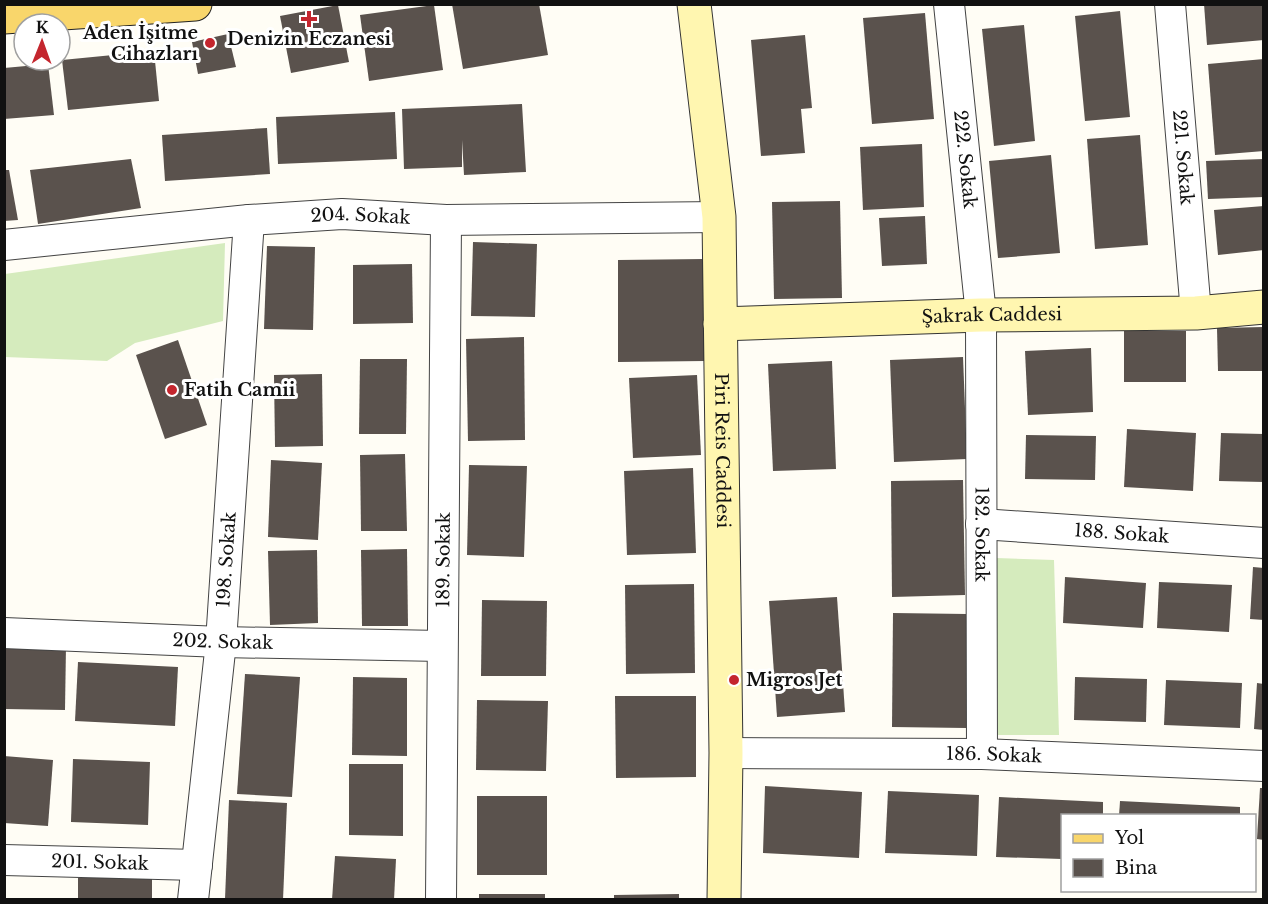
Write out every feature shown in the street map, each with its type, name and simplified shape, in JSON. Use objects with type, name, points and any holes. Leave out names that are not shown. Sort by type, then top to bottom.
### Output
[{"type":"main road","points":[[4,17],[195,4]]},
{"type":"street","name":"Piri Reis Caddesi","points":[[694,4],[720,217],[726,753],[724,900]]},
{"type":"street","name":"222. Sokak","points":[[949,4],[981,315]]},
{"type":"street","name":"221. Sokak","points":[[1170,4],[1196,313]]},
{"type":"street","name":"204. Sokak","points":[[4,245],[249,220],[342,214],[446,220],[720,217]]},
{"type":"street","name":"198. Sokak","points":[[194,900],[221,642],[249,220]]},
{"type":"street","name":"189. Sokak","points":[[441,900],[446,220]]},
{"type":"street","name":"Şakrak Caddesi","points":[[720,324],[981,315],[1196,313],[1263,308]]},
{"type":"street","name":"182. Sokak","points":[[981,315],[982,754]]},
{"type":"street","name":"188. Sokak","points":[[981,524],[1263,543]]},
{"type":"street","name":"202. Sokak","points":[[4,633],[221,642],[442,646]]},
{"type":"street","name":"186. Sokak","points":[[726,753],[982,754],[1263,766]]},
{"type":"street","name":"201. Sokak","points":[[4,860],[196,865]]},
{"type":"green space","points":[[225,243],[223,321],[135,343],[107,361],[5,357],[5,274]]},
{"type":"green space","points":[[996,558],[1054,560],[1059,735],[998,735]]},
{"type":"building","points":[[452,4],[539,4],[548,55],[463,69]]},
{"type":"building","points":[[1204,4],[1264,4],[1264,40],[1207,45]]},
{"type":"building","points":[[338,5],[349,62],[291,73],[280,16]]},
{"type":"building","points":[[434,5],[443,70],[369,81],[360,15]]},
{"type":"building","points":[[1120,11],[1130,117],[1085,121],[1075,16]]},
{"type":"building","points":[[925,13],[934,119],[872,124],[863,18]]},
{"type":"building","points":[[1024,25],[1035,141],[994,146],[982,29]]},
{"type":"building","points":[[228,34],[236,67],[198,74],[192,42]]},
{"type":"building","points":[[805,35],[812,108],[801,109],[805,153],[761,156],[751,40]]},
{"type":"building","points":[[154,51],[159,101],[68,110],[63,72],[72,72],[72,59]]},
{"type":"building","points":[[1264,59],[1264,151],[1215,155],[1208,64]]},
{"type":"building","points":[[12,67],[12,72],[49,72],[54,115],[4,119],[4,68]]},
{"type":"building","points":[[522,104],[526,172],[464,175],[462,140],[462,167],[404,169],[402,109]]},
{"type":"building","points":[[395,112],[397,159],[278,164],[276,117]]},
{"type":"building","points":[[267,128],[270,174],[165,181],[162,135]]},
{"type":"building","points":[[1140,135],[1148,245],[1095,249],[1087,139]]},
{"type":"building","points":[[922,144],[924,207],[863,210],[860,147]]},
{"type":"building","points":[[1051,155],[1060,253],[998,258],[989,161]]},
{"type":"building","points":[[131,159],[141,208],[38,224],[30,170]]},
{"type":"building","points":[[1264,159],[1264,197],[1208,199],[1206,161]]},
{"type":"building","points":[[4,170],[9,170],[18,220],[4,221]]},
{"type":"building","points":[[840,201],[842,298],[774,299],[772,202]]},
{"type":"building","points":[[1264,206],[1264,250],[1218,255],[1214,210]]},
{"type":"building","points":[[925,216],[927,264],[882,266],[879,218]]},
{"type":"building","points":[[473,242],[537,244],[535,317],[471,316]]},
{"type":"building","points":[[267,246],[315,247],[313,330],[264,329]]},
{"type":"building","points":[[704,259],[705,361],[618,362],[618,260]]},
{"type":"building","points":[[412,264],[413,323],[353,324],[353,265]]},
{"type":"building","points":[[1264,327],[1264,371],[1218,371],[1217,328]]},
{"type":"building","points":[[1124,331],[1186,331],[1186,382],[1124,382]]},
{"type":"building","points":[[524,337],[525,440],[468,441],[466,339]]},
{"type":"building","name":"Fatih Camii","points":[[178,340],[207,425],[165,439],[136,355]]},
{"type":"building","points":[[1091,348],[1093,412],[1028,415],[1025,351]]},
{"type":"building","points":[[963,357],[967,459],[894,462],[890,360]]},
{"type":"building","points":[[360,359],[407,359],[406,434],[359,434]]},
{"type":"building","points":[[832,361],[836,469],[773,471],[768,364]]},
{"type":"building","points":[[322,374],[323,446],[275,447],[274,375]]},
{"type":"building","points":[[697,375],[701,455],[633,458],[629,378]]},
{"type":"building","points":[[1127,429],[1196,433],[1193,491],[1124,487]]},
{"type":"building","points":[[1221,433],[1264,434],[1264,482],[1219,481]]},
{"type":"building","points":[[1026,435],[1096,436],[1095,480],[1025,479]]},
{"type":"building","points":[[405,454],[407,531],[361,531],[360,455]]},
{"type":"building","points":[[271,460],[322,463],[318,540],[268,537]]},
{"type":"building","points":[[469,465],[527,466],[524,557],[467,555]]},
{"type":"building","points":[[693,468],[696,553],[627,555],[624,471]]},
{"type":"building","points":[[963,480],[965,595],[892,597],[891,481]]},
{"type":"building","points":[[407,549],[408,626],[362,626],[361,550]]},
{"type":"building","points":[[317,550],[318,623],[270,625],[268,551]]},
{"type":"building","points":[[1253,567],[1264,568],[1264,620],[1250,619]]},
{"type":"building","points":[[1065,577],[1146,583],[1143,628],[1063,623]]},
{"type":"building","points":[[1159,582],[1232,585],[1229,632],[1157,628]]},
{"type":"building","points":[[694,584],[695,673],[626,674],[625,585]]},
{"type":"building","points":[[837,597],[845,712],[777,717],[769,601]]},
{"type":"building","points":[[482,600],[547,601],[546,676],[481,676]]},
{"type":"building","points":[[893,613],[967,614],[966,728],[892,727]]},
{"type":"building","points":[[4,644],[66,645],[65,710],[4,709]]},
{"type":"building","points":[[78,662],[178,667],[175,726],[75,721]]},
{"type":"building","points":[[245,674],[300,677],[292,797],[237,794]]},
{"type":"building","points":[[353,677],[407,678],[407,756],[352,755]]},
{"type":"building","points":[[1075,677],[1147,679],[1146,722],[1074,720]]},
{"type":"building","points":[[1166,680],[1242,683],[1240,728],[1164,725]]},
{"type":"building","points":[[1257,683],[1264,684],[1264,730],[1254,729]]},
{"type":"building","points":[[615,696],[696,696],[696,777],[616,778]]},
{"type":"building","points":[[477,700],[548,701],[546,771],[476,770]]},
{"type":"building","points":[[4,756],[53,760],[48,826],[4,823]]},
{"type":"building","points":[[73,759],[150,762],[148,825],[71,822]]},
{"type":"building","points":[[349,764],[403,764],[403,836],[349,835]]},
{"type":"building","points":[[765,786],[862,792],[859,858],[763,853]]},
{"type":"building","points":[[1260,788],[1264,788],[1264,840],[1257,839]]},
{"type":"building","points":[[888,791],[979,795],[977,856],[885,853]]},
{"type":"building","points":[[477,796],[547,796],[547,875],[477,875]]},
{"type":"building","points":[[999,797],[1103,802],[1103,814],[1061,814],[1061,859],[996,857]]},
{"type":"building","points":[[229,800],[287,803],[283,900],[225,899]]},
{"type":"building","points":[[1120,801],[1240,807],[1240,814],[1119,814]]},
{"type":"building","points":[[335,856],[396,859],[394,900],[332,900]]},
{"type":"building","points":[[78,878],[152,878],[152,900],[78,900]]},
{"type":"building","points":[[479,894],[545,894],[545,900],[479,900]]},
{"type":"building","points":[[679,894],[679,900],[614,900],[614,895]]},
{"type":"place","name":"Denizin Eczanesi","points":[[309,19]]},
{"type":"place","name":"Aden İşitme Cihazları","points":[[210,43]]},
{"type":"place","name":"Fatih Camii","points":[[172,390]]},
{"type":"place","name":"Migros Jet","points":[[734,680]]}]
